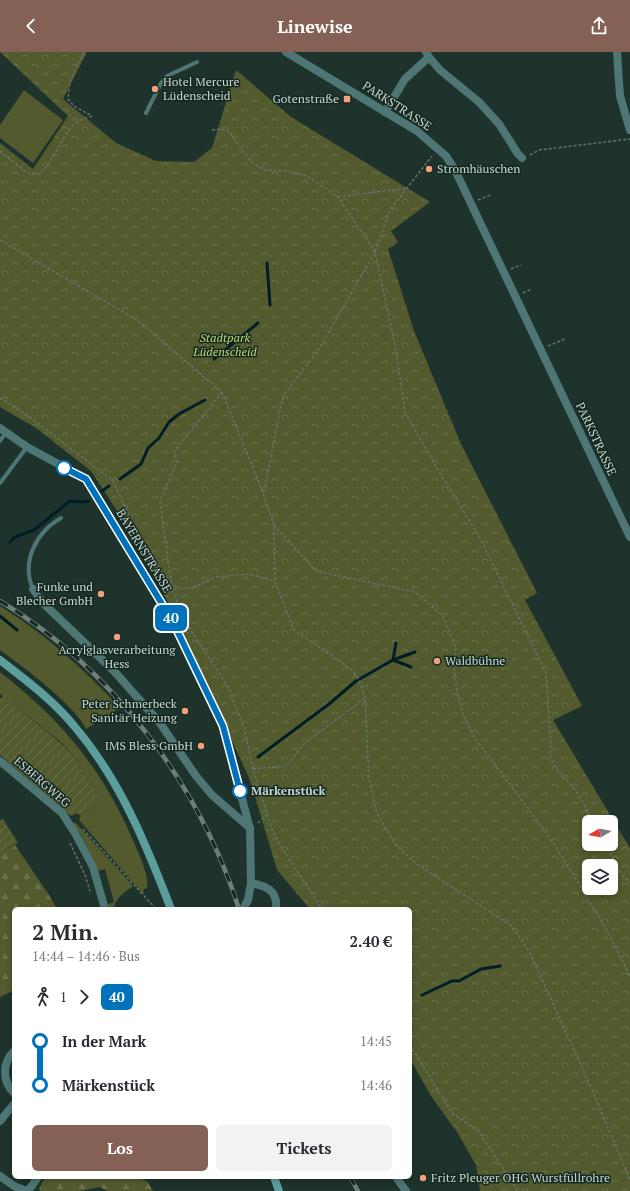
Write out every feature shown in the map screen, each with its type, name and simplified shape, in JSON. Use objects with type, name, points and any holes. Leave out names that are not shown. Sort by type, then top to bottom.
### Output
[{"type":"main road","points":[[0,660],[32,685],[60,710],[75,726],[102,764],[136,824],[170,907]]},
{"type":"main road","points":[[275,1179],[279,1191]]},
{"type":"street","name":"PARKSTRASSE","points":[[286,52],[416,131],[438,149],[455,170],[630,537]]},
{"type":"street","points":[[617,52],[620,96],[630,130]]},
{"type":"street","points":[[385,112],[406,79],[427,54],[440,70],[480,102],[499,124],[522,158]]},
{"type":"street","name":"BAYERNSTRASSE","points":[[3,430],[27,447],[86,479],[173,622],[223,726],[250,829],[252,883]]},
{"type":"street","points":[[33,589],[43,603],[114,671],[160,723],[196,776],[212,795],[250,829]]},
{"type":"street","name":"ESBERGWEG","points":[[0,761],[62,813],[93,867],[104,907]]},
{"type":"street","points":[[245,907],[252,883],[267,886],[277,900],[276,907]]},
{"type":"street","points":[[12,1053],[6,1060],[5,1070],[7,1082],[12,1090]]},
{"type":"street","points":[[0,1121],[12,1106]]},
{"type":"street","points":[[0,1176],[14,1186],[26,1191],[37,1179]]},
{"type":"street","points":[[397,1179],[406,1191]]},
{"type":"lane","points":[[146,113],[161,83],[167,76],[197,62]]},
{"type":"lane","name":"BAYERNSTRASSE","points":[[0,441],[3,430]]},
{"type":"lane","points":[[0,483],[27,447]]},
{"type":"lane","points":[[33,589],[27,575],[32,552],[45,529],[61,518]]},
{"type":"path","points":[[0,151],[26,172],[37,175],[45,170],[71,128],[80,120],[92,116],[74,106],[68,99],[70,81],[84,52]]},
{"type":"path","points":[[212,130],[221,129],[230,132],[242,151],[253,163],[264,170],[286,170],[307,176],[338,197],[375,252],[396,350],[405,412],[439,472],[479,536],[546,673],[551,745],[549,754],[558,771],[574,789],[589,815]]},
{"type":"path","points":[[522,158],[539,150],[630,139]]},
{"type":"path","points":[[264,493],[283,396],[319,349],[375,252],[390,210],[438,149]]},
{"type":"path","points":[[338,197],[407,188]]},
{"type":"path","points":[[471,203],[490,195]]},
{"type":"path","points":[[0,240],[137,320],[222,392],[264,493],[274,525],[275,581],[293,629],[351,669],[358,679],[365,698],[369,778],[376,811],[394,843],[416,863],[512,926],[530,953],[593,1092],[630,1180]]},
{"type":"path","points":[[514,268],[521,265]]},
{"type":"path","points":[[526,292],[532,289]]},
{"type":"path","points":[[541,350],[565,339]]},
{"type":"path","points":[[222,392],[174,452],[177,462],[160,501],[172,589],[193,588],[216,577],[249,574],[275,581]]},
{"type":"path","points":[[274,525],[316,571],[415,592],[443,616],[456,648],[454,669],[457,691],[463,714],[474,737],[545,831],[563,858],[605,927],[630,976]]},
{"type":"path","points":[[253,769],[286,766],[305,743],[365,698]]},
{"type":"path","points":[[250,829],[267,815]]},
{"type":"path","points":[[80,825],[154,907]]},
{"type":"path","points":[[70,843],[85,875],[92,896]]},
{"type":"path","points":[[609,851],[623,876],[630,882]]},
{"type":"path","points":[[412,1048],[452,1113],[479,1132],[518,1191]]},
{"type":"green space","name":"Stadtpark Lüdenscheid","points":[[0,52],[87,52],[63,99],[116,143],[156,161],[194,162],[212,148],[236,70],[291,117],[430,202],[391,231],[398,242],[388,249],[414,331],[461,444],[537,593],[525,600],[582,706],[553,720],[610,815],[582,815],[582,851],[618,851],[618,828],[630,848],[630,1191],[499,1191],[476,1165],[457,1132],[431,1096],[412,1063],[412,907],[308,907],[277,870],[250,780],[177,620],[131,532],[91,471],[36,428],[0,407],[0,143],[33,169],[68,116]]},
{"type":"green space","points":[[24,90],[63,120],[33,163],[0,138],[0,125]]},
{"type":"green space","points":[[0,606],[48,640],[78,666],[120,708],[86,729],[71,709],[60,698],[0,650]]},
{"type":"green space","points":[[0,672],[43,709],[62,729],[80,749],[110,794],[142,860],[147,877],[147,888],[143,890],[144,895],[79,820],[80,816],[102,802],[75,758],[63,744],[0,694]]},
{"type":"green space","points":[[3,696],[63,745],[75,758],[102,802],[80,816],[78,813],[71,816],[0,755],[0,699]]},
{"type":"green space","points":[[3,819],[18,843],[0,852],[0,821]]},
{"type":"green space","points":[[75,822],[133,886],[118,898],[114,907],[109,907],[108,904],[114,902],[105,869],[99,871],[80,833],[73,824]]},
{"type":"green space","points":[[15,845],[56,907],[12,907],[12,991],[0,997],[0,852]]},
{"type":"green space","points":[[476,1165],[499,1191],[480,1191]]},
{"type":"green space","points":[[44,1179],[143,1179],[148,1182],[153,1191],[108,1191],[99,1187],[81,1191],[41,1191],[39,1189]]},
{"type":"waterway","points":[[267,263],[270,305]]},
{"type":"waterway","points":[[214,359],[258,323]]},
{"type":"waterway","points":[[120,479],[141,464],[148,448],[159,438],[169,422],[179,414],[205,400]]},
{"type":"waterway","points":[[102,491],[109,486]]},
{"type":"waterway","points":[[10,542],[15,537],[34,530],[70,501],[89,501]]},
{"type":"waterway","points":[[0,616],[17,630]]},
{"type":"waterway","points":[[396,643],[393,660],[411,667]]},
{"type":"waterway","points":[[258,757],[329,704],[356,681],[393,660],[415,652]]},
{"type":"waterway","points":[[422,995],[452,981],[459,981],[481,969],[500,966]]},
{"type":"railway","points":[[0,601],[41,629],[79,660],[115,695],[147,734],[176,775],[201,818],[222,863],[238,907]]},
{"type":"railway","points":[[351,1179],[358,1191]]},
{"type":"bus line","name":"40","points":[[64,468],[86,479],[173,622],[223,726],[240,791]]},
{"type":"place","name":"Hotel Mercure Lüdenscheid","points":[[155,89]]},
{"type":"place","name":"Gotenstraße","points":[[347,99]]},
{"type":"place","name":"Stromhäuschen","points":[[429,169]]},
{"type":"place","name":"Funke und Blecher GmbH","points":[[101,594]]},
{"type":"place","name":"Acrylglasverarbeitung Hess","points":[[117,637]]},
{"type":"place","name":"Waldbühne","points":[[437,661]]},
{"type":"place","name":"Peter Schmerbeck Sanitär Heizung","points":[[185,711]]},
{"type":"place","name":"IMS Bless GmbH","points":[[201,746]]},
{"type":"place","name":"Märkenstück","points":[[240,791]]},
{"type":"place","name":"Fritz Pleuger OHG Wurstfüllrohre","points":[[423,1178]]}]
